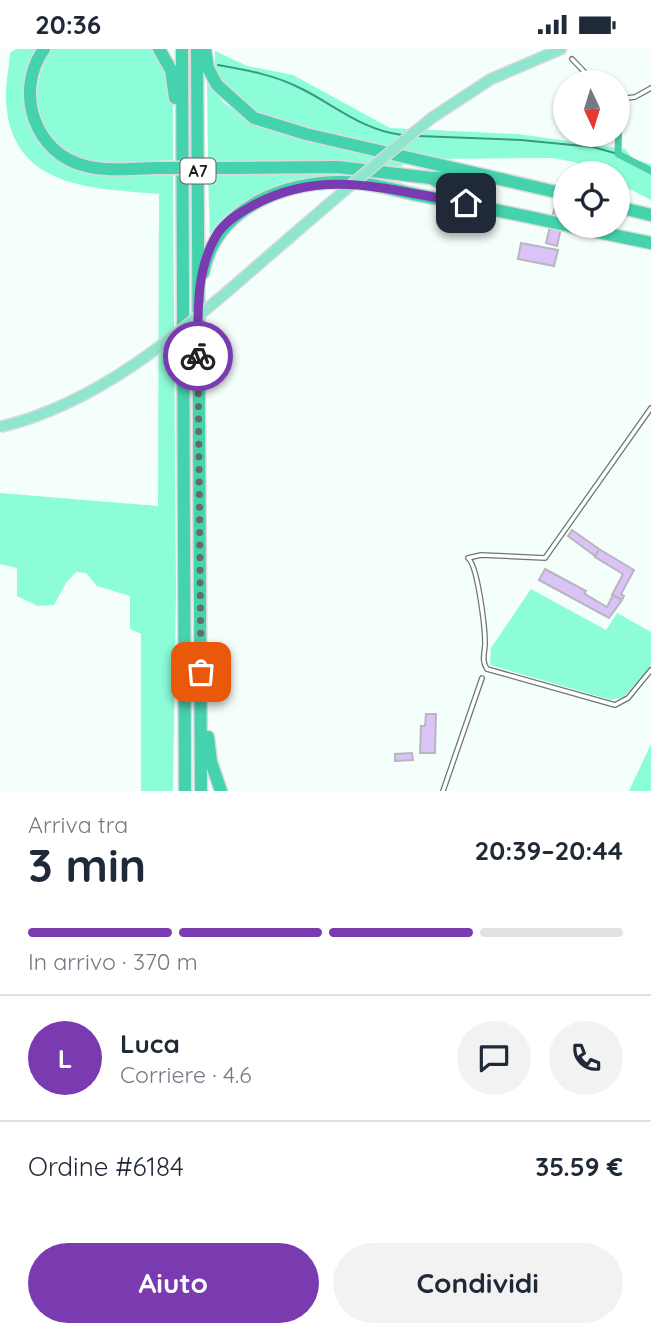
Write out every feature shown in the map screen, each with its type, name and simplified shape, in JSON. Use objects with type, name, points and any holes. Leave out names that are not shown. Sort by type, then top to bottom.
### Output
[{"type":"highway","points":[[44,49],[33,70],[29,96],[31,113],[47,142],[70,161],[86,166],[338,167],[431,178],[488,175]]},
{"type":"highway","points":[[159,49],[171,70],[175,86],[183,198]]},
{"type":"highway","name":"A7","points":[[182,49],[185,766],[182,791]]},
{"type":"highway","name":"A7","points":[[198,49],[201,791]]},
{"type":"highway","points":[[205,49],[208,68],[217,85],[239,108],[254,118],[306,134],[553,191]]},
{"type":"highway","points":[[431,178],[487,206]]},
{"type":"highway","points":[[199,293],[208,253],[216,235],[227,222],[264,199],[287,190],[316,184],[345,182],[487,206],[553,222]]},
{"type":"highway","points":[[630,210],[651,215]]},
{"type":"highway","points":[[628,238],[651,243]]},
{"type":"highway","points":[[202,695],[208,740],[210,791]]},
{"type":"highway","points":[[208,740],[221,791]]},
{"type":"main road","points":[[0,427],[58,407],[95,389],[147,355],[433,117],[491,79],[557,50]]},
{"type":"lane","points":[[572,59],[583,70]]},
{"type":"lane","points":[[630,98],[651,88]]},
{"type":"lane","points":[[651,408],[545,558],[490,555],[468,558],[476,570],[485,643],[484,663],[487,669],[615,705],[628,698],[651,670]]},
{"type":"lane","points":[[443,791],[482,678]]},
{"type":"green space","points":[[16,49],[36,49],[24,84],[25,103],[29,121],[49,153],[64,164],[104,175],[173,175],[176,590],[173,791],[141,791],[141,634],[130,629],[130,596],[97,586],[86,573],[76,572],[66,583],[54,605],[38,606],[17,596],[17,568],[0,564],[0,493],[158,506],[159,194],[109,189],[60,179],[40,168],[23,152],[11,130],[6,101],[10,53]]},
{"type":"green space","points":[[51,49],[154,49],[173,91],[173,160],[118,163],[96,161],[68,152],[55,142],[39,115],[37,99],[38,82]]},
{"type":"green space","points":[[215,51],[247,66],[293,75],[390,128],[518,134],[553,139],[553,147],[625,149],[633,159],[651,164],[651,200],[630,189],[630,161],[569,161],[553,158],[429,159],[260,117],[222,86],[215,70]]},
{"type":"green space","points":[[207,78],[223,102],[251,122],[403,162],[402,167],[343,161],[208,161]]},
{"type":"green space","points":[[337,172],[402,183],[400,189],[345,179],[238,208],[210,236],[208,174]]},
{"type":"green space","points":[[531,589],[606,630],[617,613],[651,632],[651,666],[624,697],[611,700],[490,665],[491,648]]},
{"type":"green space","points":[[651,744],[651,791],[629,791]]},
{"type":"building","points":[[553,214],[553,238],[559,238],[557,246],[546,243]]},
{"type":"building","points":[[521,243],[558,250],[554,266],[518,259]]},
{"type":"building","points":[[572,530],[599,549],[595,556],[568,536]]},
{"type":"building","points":[[599,549],[634,570],[621,594],[624,596],[622,600],[612,595],[623,574],[595,557]]},
{"type":"building","points":[[545,569],[586,591],[585,594],[607,607],[613,595],[622,600],[609,618],[539,580]]},
{"type":"building","points":[[426,714],[436,714],[435,753],[420,753],[421,726],[425,726]]},
{"type":"building","points":[[412,753],[413,760],[395,761],[395,754]]},
{"type":"waterway","points":[[218,65],[282,80],[362,123],[402,135]]},
{"type":"waterway","points":[[418,136],[521,140],[593,147],[618,154]]},
{"type":"waterway","points":[[618,147],[618,154],[651,171]]},
{"type":"way so far","points":[[198,356],[201,672]]},
{"type":"route","points":[[198,356],[199,293],[204,265],[216,235],[227,222],[264,199],[287,190],[345,182],[466,203]]}]
